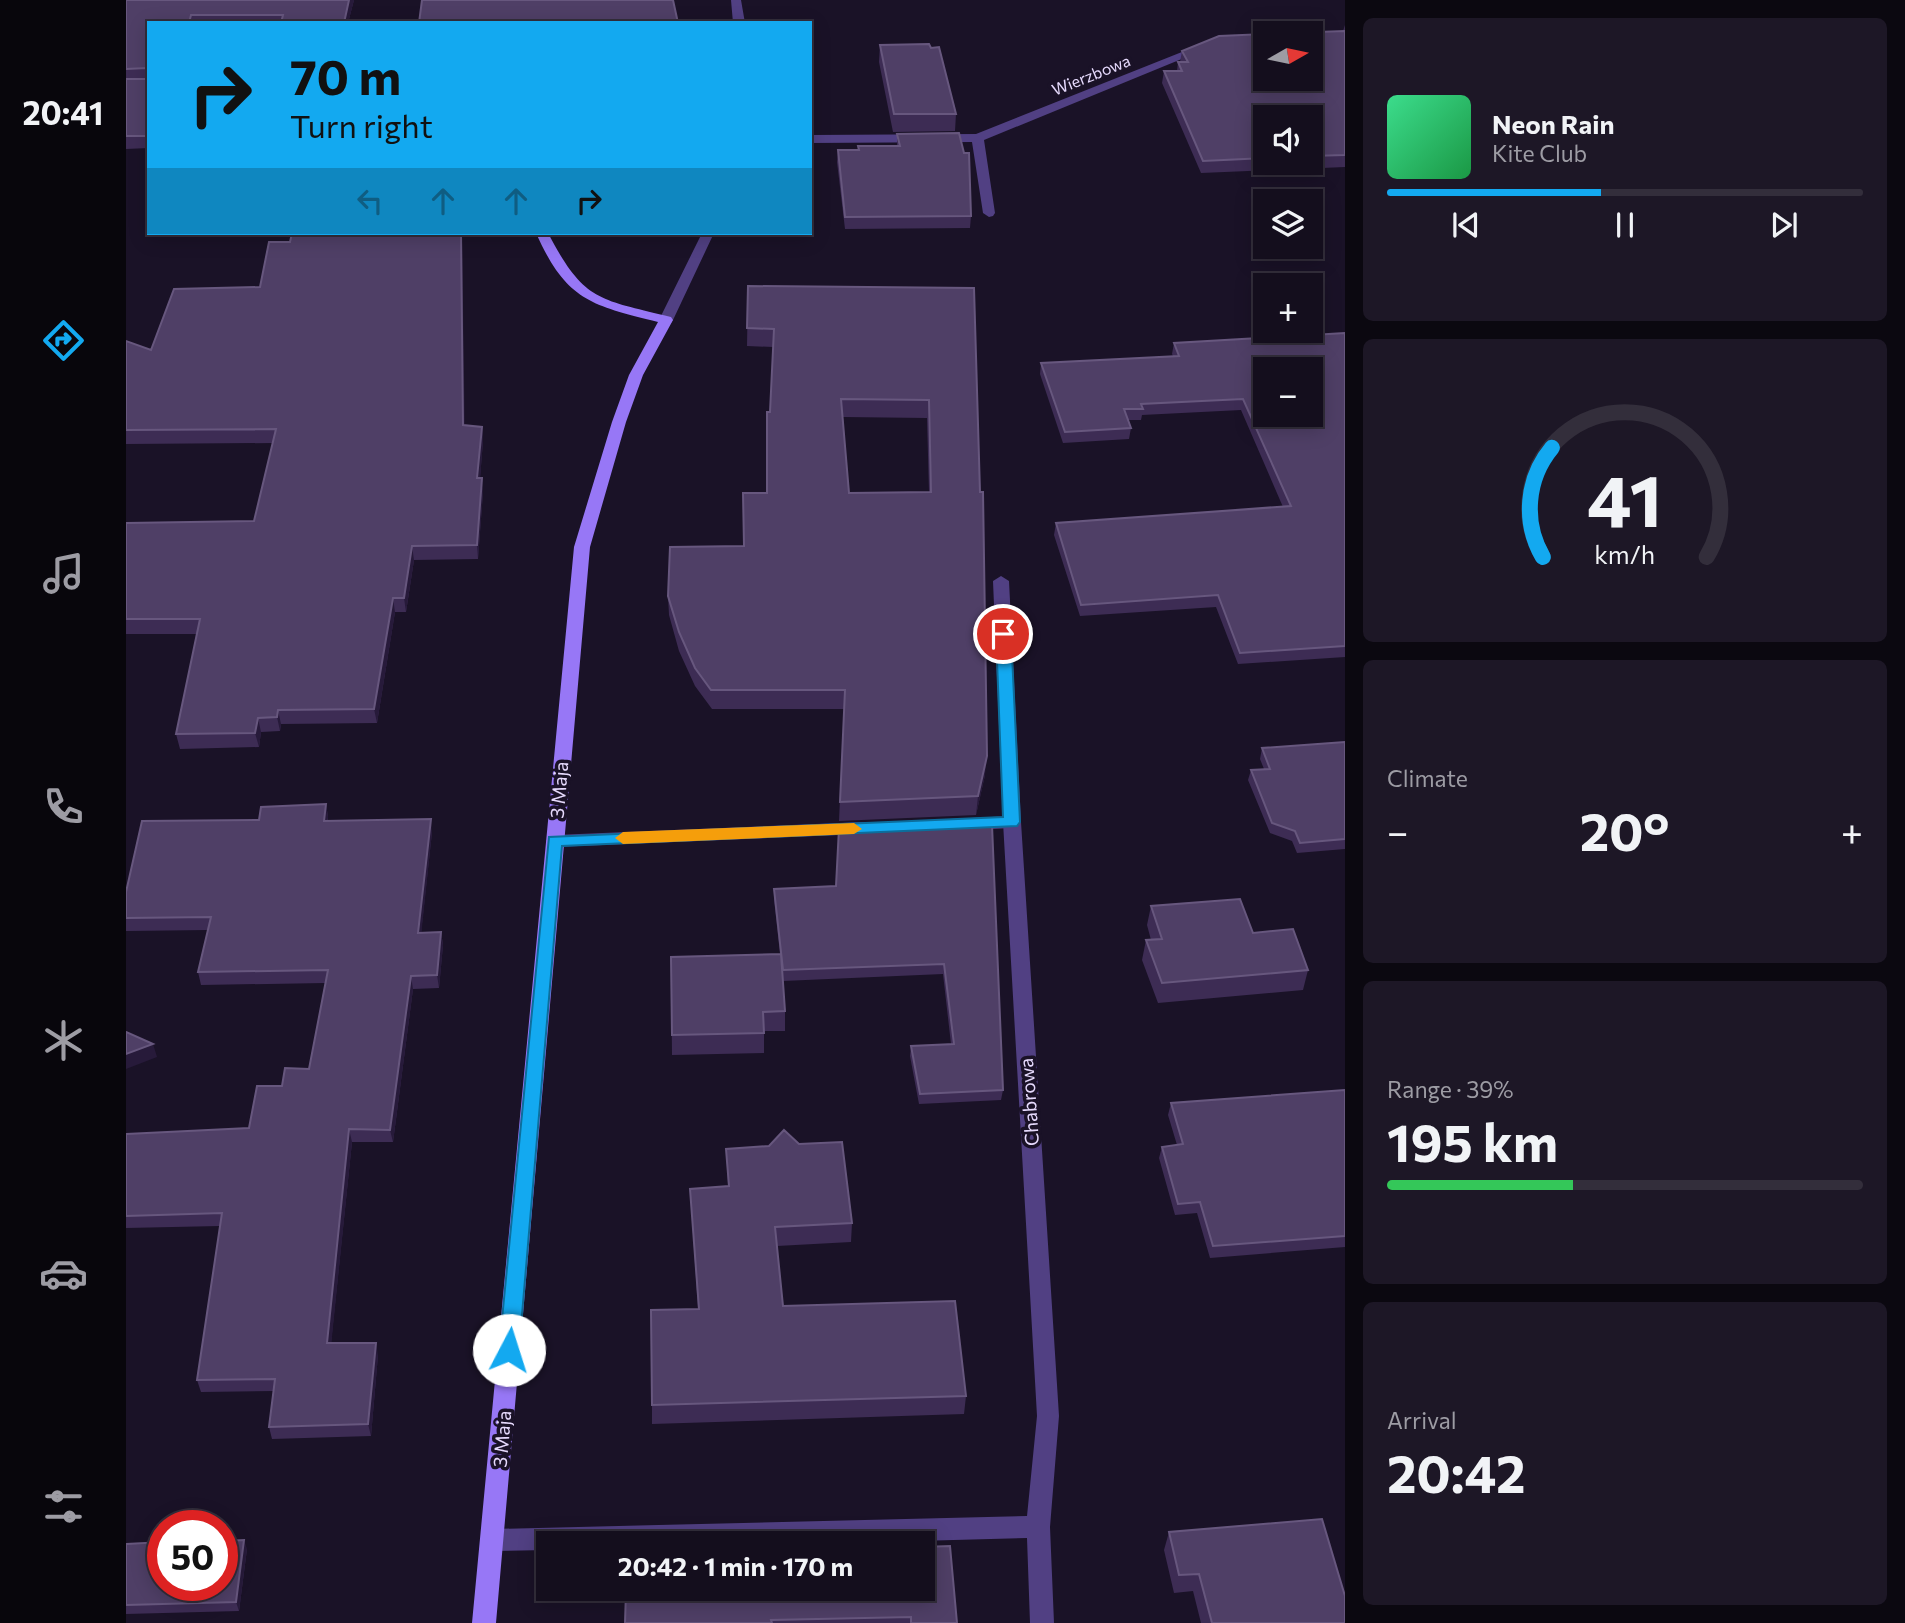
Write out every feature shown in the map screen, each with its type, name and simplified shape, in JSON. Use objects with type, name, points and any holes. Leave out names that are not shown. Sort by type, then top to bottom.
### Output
[{"type":"main road","points":[[543,235],[563,274],[581,294],[607,305],[666,320]]},
{"type":"main road","name":"3 Maja","points":[[484,1623],[582,547],[619,422],[636,375],[666,320]]},
{"type":"street","points":[[736,0],[739,21]]},
{"type":"street","name":"Wierzbowa","points":[[812,139],[978,138],[1217,42]]},
{"type":"street","points":[[978,138],[989,213]]},
{"type":"street","name":"3 Maja","points":[[666,320],[707,235]]},
{"type":"street","name":"Chabrowa","points":[[1001,581],[1012,822],[1048,1416],[1038,1527],[1042,1623]]},
{"type":"street","points":[[929,825],[1012,822]]},
{"type":"street","points":[[555,841],[887,827]]},
{"type":"street","points":[[493,1540],[1038,1527]]},
{"type":"building","points":[[126,0],[349,0],[344,21],[282,21],[283,15],[191,15],[190,21],[147,21],[147,68],[126,69]]},
{"type":"building","points":[[422,0],[673,0],[678,21],[419,21]]},
{"type":"building","points":[[1345,31],[1345,155],[1323,156],[1323,105],[1253,105],[1253,159],[1203,161],[1164,71],[1182,71],[1178,62],[1188,62],[1182,51],[1219,36],[1253,35],[1253,91],[1323,91],[1323,32]]},
{"type":"building","points":[[929,44],[931,48],[939,47],[956,114],[894,114],[880,45]]},
{"type":"building","points":[[126,79],[146,79],[147,136],[126,136]]},
{"type":"building","points":[[959,133],[964,153],[969,153],[971,216],[845,217],[838,150],[859,150],[858,146],[900,146],[897,134]]},
{"type":"building","points":[[292,235],[461,235],[463,425],[482,427],[477,478],[482,478],[477,545],[412,546],[404,598],[393,598],[374,709],[278,710],[277,717],[258,718],[255,733],[176,734],[200,619],[126,619],[126,523],[254,521],[276,429],[126,430],[126,341],[151,350],[174,289],[260,287],[269,242],[290,242]]},
{"type":"building","points":[[748,286],[974,288],[980,492],[983,492],[987,756],[978,796],[840,802],[845,690],[711,690],[695,668],[679,632],[668,596],[670,547],[744,546],[743,493],[767,493],[767,412],[770,412],[774,329],[747,328]],"holes":[[[841,399],[929,400],[931,492],[849,493]]]},
{"type":"building","points":[[1345,333],[1345,646],[1240,653],[1218,595],[1081,605],[1056,523],[1291,506],[1256,427],[1323,427],[1323,357],[1253,357],[1253,421],[1243,399],[1141,404],[1143,409],[1124,409],[1131,428],[1065,432],[1041,363],[1179,356],[1174,343],[1253,338],[1253,343],[1323,343],[1323,334]]},
{"type":"building","points":[[1345,742],[1345,839],[1300,843],[1295,831],[1272,823],[1251,770],[1270,769],[1262,748]]},
{"type":"building","points":[[326,804],[324,821],[431,819],[418,933],[441,932],[437,975],[411,976],[390,1130],[349,1129],[327,1343],[376,1343],[368,1424],[269,1427],[275,1379],[197,1380],[222,1213],[126,1216],[126,1134],[249,1128],[257,1086],[282,1086],[285,1068],[309,1069],[328,970],[198,972],[211,917],[126,918],[126,892],[142,821],[259,820],[261,807]]},
{"type":"building","points":[[973,822],[973,826],[992,825],[1003,1090],[920,1094],[911,1046],[954,1044],[944,964],[783,970],[774,889],[836,886],[839,828]]},
{"type":"building","points":[[1240,899],[1253,933],[1293,929],[1308,970],[1162,983],[1146,940],[1162,939],[1151,906]]},
{"type":"building","points":[[781,954],[785,1011],[763,1012],[764,1033],[672,1035],[671,957]]},
{"type":"building","points":[[126,1032],[153,1044],[126,1054]]},
{"type":"building","points":[[1345,1090],[1345,1236],[1213,1246],[1200,1202],[1178,1204],[1162,1147],[1183,1144],[1171,1103]]},
{"type":"building","points":[[784,1130],[799,1144],[842,1142],[852,1223],[775,1227],[783,1306],[955,1301],[966,1396],[652,1405],[651,1310],[699,1309],[690,1189],[729,1186],[726,1149],[769,1146]]},
{"type":"building","points":[[1322,1519],[1345,1596],[1345,1623],[1212,1623],[1199,1574],[1179,1575],[1169,1532]]},
{"type":"building","points":[[238,1540],[244,1540],[238,1586]]},
{"type":"building","points":[[147,1543],[147,1601],[236,1602],[126,1605],[126,1544]]},
{"type":"building","points":[[950,1546],[957,1623],[911,1623],[911,1617],[771,1620],[772,1623],[625,1623],[626,1601],[935,1601],[935,1547]]},
{"type":"slow traffic","points":[[623,838],[854,829]]},
{"type":"route","points":[[509,1350],[538,1005],[555,841],[1012,822],[1003,634]]}]
